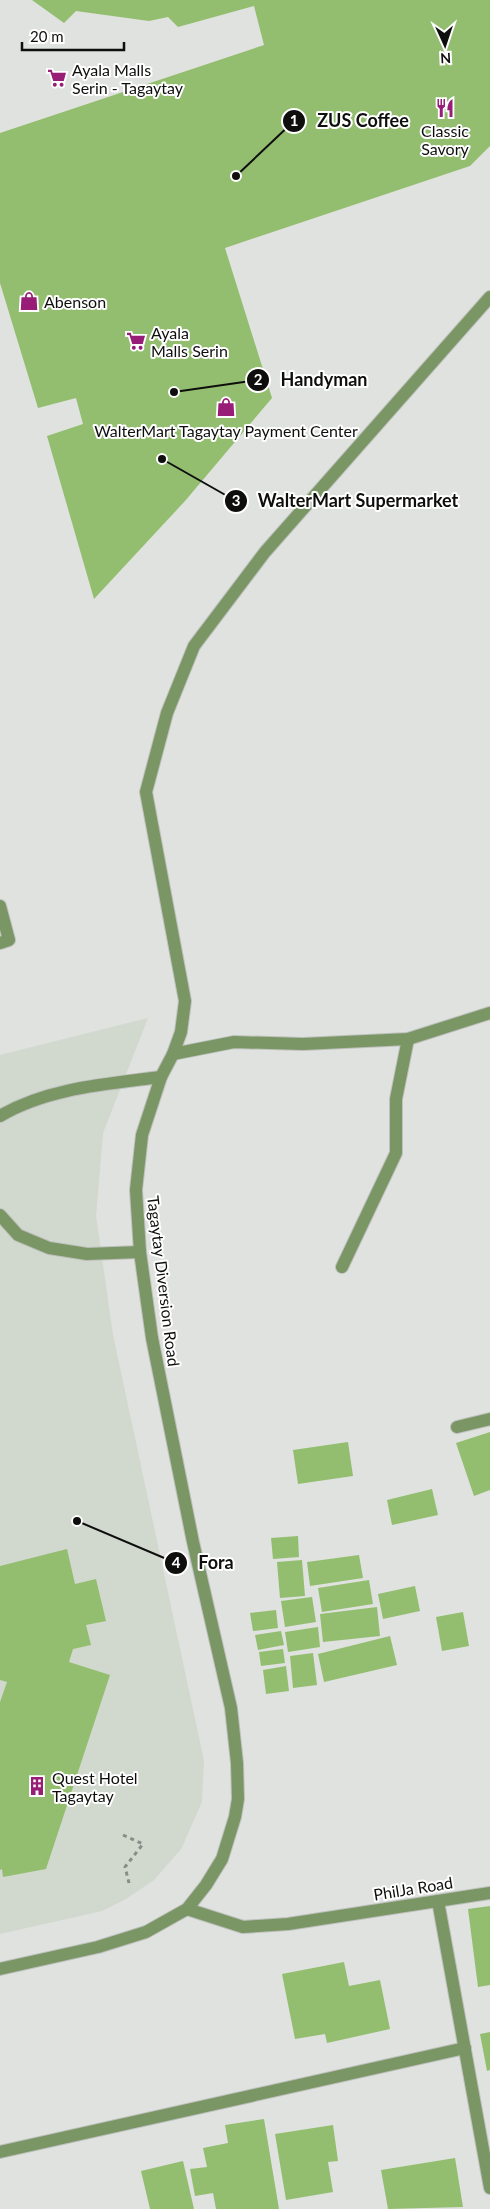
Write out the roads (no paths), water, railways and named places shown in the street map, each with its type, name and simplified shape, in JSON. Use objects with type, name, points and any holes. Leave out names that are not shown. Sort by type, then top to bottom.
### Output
[{"type":"street","name":"Tagaytay Diversion Road","points":[[0,1969],[98,1947],[146,1932],[187,1909],[206,1885],[222,1859],[236,1808],[237,1764],[231,1708],[194,1542],[152,1338],[140,1252],[136,1190],[142,1135],[161,1077],[174,1054],[181,1032],[185,1001],[146,792],[167,713],[194,646],[265,552],[490,297]]},
{"type":"street","points":[[0,906],[9,940],[0,943]]},
{"type":"street","points":[[174,1054],[234,1042],[303,1044],[408,1039],[490,1013]]},
{"type":"street","points":[[342,1268],[396,1153],[396,1099],[408,1039]]},
{"type":"street","points":[[0,1116],[20,1104],[88,1086],[161,1077]]},
{"type":"street","points":[[0,1215],[18,1235],[49,1248],[87,1254],[140,1252]]},
{"type":"street","points":[[457,1427],[490,1419]]},
{"type":"street","name":"PhilJa Road","points":[[187,1909],[243,1927],[288,1924],[490,1893]]},
{"type":"street","points":[[438,1901],[490,2188]]},
{"type":"street","points":[[0,2152],[465,2048]]},
{"type":"place","name":"Ayala Malls Serin - Tagaytay","points":[[57,78]]},
{"type":"place","name":"Classic Savory","points":[[445,108]]},
{"type":"place","name":"ZUS Coffee","points":[[236,176]]},
{"type":"place","name":"Abenson","points":[[29,301]]},
{"type":"place","name":"Ayala Malls Serin","points":[[136,341]]},
{"type":"place","name":"Handyman","points":[[174,392]]},
{"type":"place","name":"WalterMart Tagaytay Payment Center","points":[[226,407]]},
{"type":"place","name":"WalterMart Supermarket","points":[[162,459]]},
{"type":"place","name":"Fora","points":[[77,1521]]},
{"type":"place","name":"Quest Hotel Tagaytay","points":[[37,1786]]}]
